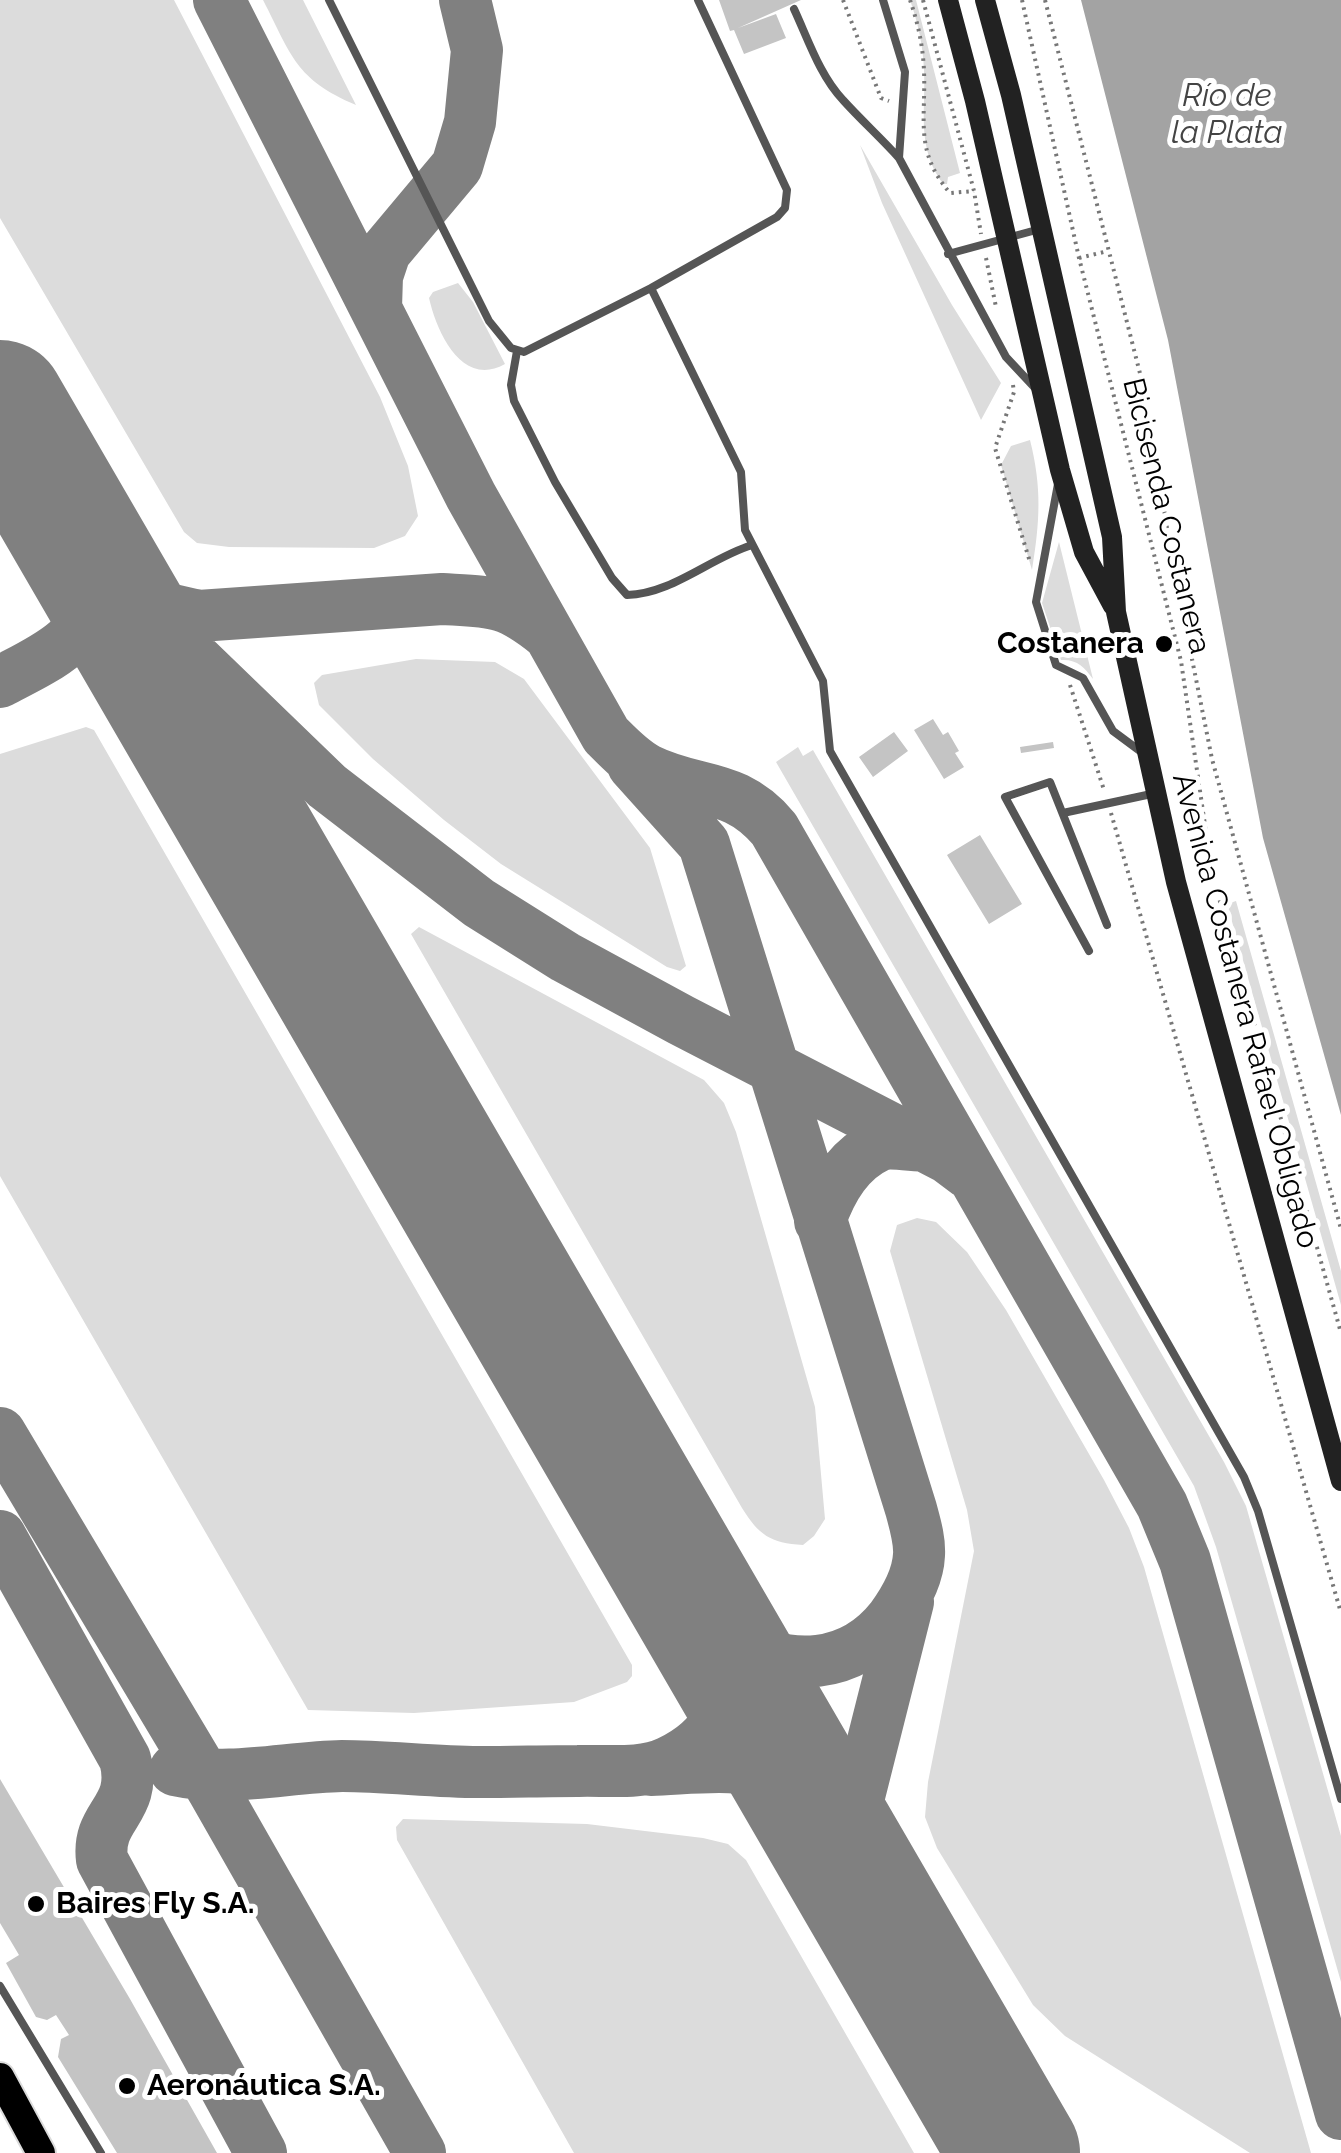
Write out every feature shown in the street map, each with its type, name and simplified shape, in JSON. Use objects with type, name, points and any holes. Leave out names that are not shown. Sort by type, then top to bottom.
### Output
[{"type":"highway","points":[[0,2077],[41,2153]]},
{"type":"main road","name":"Avenida Costanera Rafael Obligado","points":[[948,0],[1060,470],[1084,552],[1116,612]]},
{"type":"main road","name":"Avenida Costanera Rafael Obligado","points":[[986,0],[1112,537],[1116,612],[1176,882],[1341,1481]]},
{"type":"lane","points":[[330,0],[489,321],[500,338],[518,351]]},
{"type":"lane","points":[[518,351],[540,345],[651,288],[778,217],[787,200],[787,190],[698,0]]},
{"type":"lane","points":[[883,0],[905,72],[899,158]]},
{"type":"lane","points":[[794,9],[819,63],[842,99],[899,158],[1006,357],[1041,396]]},
{"type":"lane","points":[[948,254],[1042,228]]},
{"type":"lane","points":[[651,288],[742,472],[744,530],[823,682],[830,752],[1244,1477],[1258,1511],[1341,1800]]},
{"type":"lane","points":[[518,351],[511,385],[514,402],[602,562],[628,595],[650,594],[730,552],[752,545]]},
{"type":"lane","points":[[1060,470],[1036,602],[1054,658],[1065,671],[1083,678],[1113,731],[1147,756]]},
{"type":"lane","points":[[1090,951],[1005,797],[1050,782],[1107,925]]},
{"type":"lane","points":[[1062,812],[1156,794]]},
{"type":"lane","points":[[0,1986],[101,2153]]},
{"type":"path","points":[[843,0],[881,98],[905,107]]},
{"type":"path","points":[[910,0],[922,44],[922,134],[926,153],[950,193],[974,191]]},
{"type":"path","name":"Bicisenda Costanera","points":[[1022,0],[1079,258],[1181,661],[1212,873],[1341,1333]]},
{"type":"path","points":[[1045,0],[1146,396],[1172,559],[1212,759],[1341,1229]]},
{"type":"path","points":[[1079,258],[1110,251]]},
{"type":"path","points":[[1065,671],[1136,891],[1296,1466],[1314,1514],[1341,1612]]},
{"type":"shaded area","points":[[0,0],[174,0],[380,397],[408,466],[418,516],[405,536],[374,548],[229,547],[197,543],[184,532],[0,218]]},
{"type":"shaded area","points":[[263,0],[303,0],[356,105],[307,75],[289,51]]},
{"type":"shaded area","points":[[910,0],[916,0],[960,173],[948,177],[947,184],[943,184],[935,170],[926,143],[923,52]]},
{"type":"shaded area","points":[[860,145],[1001,383],[981,420],[882,203]]},
{"type":"shaded area","points":[[458,283],[473,302],[505,364],[476,369],[464,363],[445,341],[429,298],[433,292]]},
{"type":"shaded area","points":[[1030,440],[1038,505],[1032,570],[1001,465],[1011,446]]},
{"type":"shaded area","points":[[1059,542],[1093,679],[1080,665],[1061,660],[1042,603]]},
{"type":"shaded area","points":[[416,659],[495,662],[524,679],[650,848],[686,966],[680,971],[667,967],[501,864],[373,759],[319,705],[314,683],[322,675]]},
{"type":"shaded area","points":[[86,727],[94,730],[632,1665],[632,1676],[627,1682],[574,1702],[414,1713],[308,1710],[0,1176],[0,754]]},
{"type":"shaded area","points":[[798,747],[803,756],[813,750],[1246,1506],[1341,1836],[1341,1982],[1216,1547],[1194,1486],[776,762]]},
{"type":"shaded area","points":[[1236,901],[1341,1271],[1341,1305],[1227,904]]},
{"type":"shaded area","points":[[419,927],[704,1080],[724,1103],[736,1132],[815,1407],[825,1519],[803,1545],[766,1536],[742,1508],[411,934]]},
{"type":"shaded area","points":[[917,1218],[936,1222],[967,1252],[1006,1310],[1129,1528],[1144,1567],[1311,2153],[1250,2153],[1065,2036],[1033,2005],[937,1848],[925,1817],[928,1782],[974,1551],[967,1510],[890,1251],[897,1225]]},
{"type":"shaded area","points":[[403,1819],[587,1824],[728,1844],[746,1860],[914,2153],[574,2153],[397,1840],[396,1827]]},
{"type":"water","name":"Río de la Plata","points":[[1081,0],[1341,0],[1341,1115],[1263,838],[1168,340]]},
{"type":"building","points":[[719,0],[801,0],[738,28],[776,14],[786,38],[744,54],[734,30],[730,31]]},
{"type":"building","points":[[933,719],[943,735],[948,732],[964,767],[944,779],[914,730]]},
{"type":"building","points":[[894,732],[908,751],[873,777],[859,757]]},
{"type":"building","points":[[1053,742],[1054,748],[1021,753],[1020,747]]},
{"type":"building","points":[[980,835],[1022,904],[989,924],[947,855]]},
{"type":"building","points":[[0,1779],[217,2153],[117,2153],[58,2057],[61,2039],[69,2035],[56,2015],[47,2020],[36,2017],[6,1963],[19,1955],[0,1923]]},
{"type":"taxiway","points":[[219,0],[471,496],[606,735],[642,767],[745,803],[774,829],[1162,1505],[1185,1561],[1341,2114]]},
{"type":"taxiway","points":[[376,308],[377,276],[385,252],[457,166],[470,122],[477,50],[465,0]]},
{"type":"taxiway","points":[[0,682],[60,648],[83,624],[92,592],[81,546]]},
{"type":"taxiway","points":[[121,587],[327,786],[479,903],[565,957],[948,1158],[968,1173]]},
{"type":"taxiway","points":[[134,596],[199,616],[442,599],[474,601],[509,609],[547,633]]},
{"type":"taxiway","points":[[633,765],[704,844],[919,1544],[913,1580],[892,1618],[858,1648],[818,1661],[776,1658],[734,1639],[692,1594]]},
{"type":"taxiway","points":[[820,1221],[841,1178],[867,1152],[888,1144],[926,1146]]},
{"type":"taxiway","points":[[0,1433],[213,1790],[420,2153]]},
{"type":"taxiway","points":[[0,1536],[125,1759],[126,1790],[105,1832],[102,1860],[261,2153]]},
{"type":"taxiway","points":[[865,1892],[851,1854],[853,1820],[908,1602]]},
{"type":"taxiway","points":[[175,1770],[216,1775],[342,1766],[479,1772],[647,1769],[686,1752],[711,1730],[724,1703],[724,1650]]},
{"type":"taxiway","points":[[651,1770],[724,1767],[760,1771],[791,1785],[823,1820]]},
{"type":"runway","points":[[0,405],[1015,2153]]},
{"type":"place","name":"Costanera","points":[[1164,644]]},
{"type":"place","name":"Baires Fly S.A.","points":[[36,1904]]},
{"type":"place","name":"Aeronáutica S.A.","points":[[127,2086]]}]
